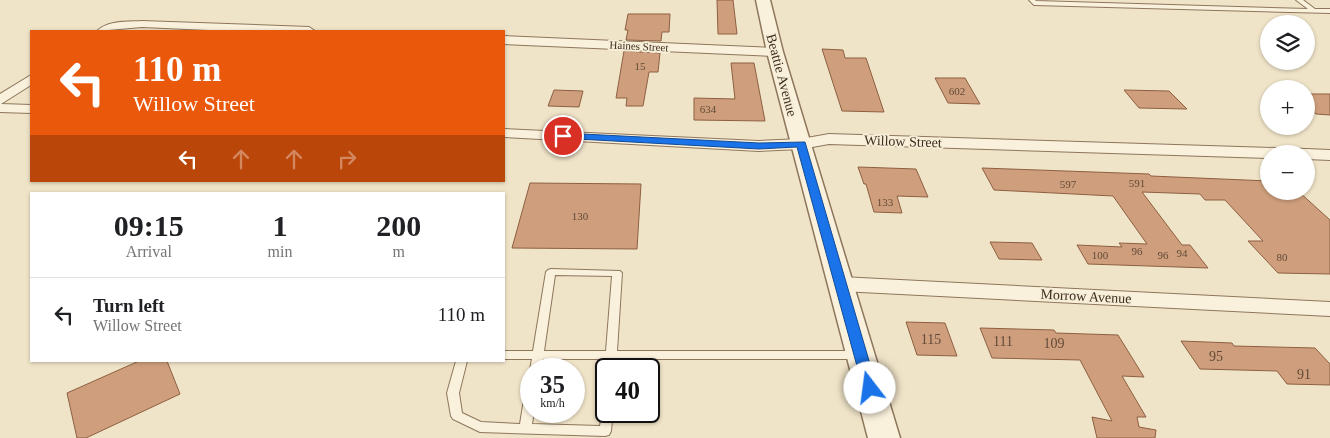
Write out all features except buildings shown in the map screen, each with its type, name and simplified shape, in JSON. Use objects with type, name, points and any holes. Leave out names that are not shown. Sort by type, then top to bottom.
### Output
[{"type":"street","name":"Beattie Avenue","points":[[763,0],[775,52],[884,438]]},
{"type":"street","points":[[106,30],[116,26],[142,24],[286,30]]},
{"type":"street","name":"Haines Street","points":[[505,40],[775,52]]},
{"type":"street","points":[[0,100],[30,80]]},
{"type":"street","points":[[0,108],[30,109]]},
{"type":"street","name":"Willow Street","points":[[505,133],[759,146],[801,144],[829,138],[1260,152]]},
{"type":"street","name":"Willow Street","points":[[1315,154],[1330,155]]},
{"type":"street","name":"Morrow Avenue","points":[[841,284],[1330,309]]},
{"type":"lane","points":[[1163,0],[1171,7]]},
{"type":"lane","points":[[1299,0],[1313,10]]},
{"type":"lane","points":[[1033,2],[1330,11]]},
{"type":"lane","points":[[538,358],[551,272],[617,273],[611,358]]},
{"type":"lane","points":[[505,355],[861,355]]},
{"type":"lane","points":[[462,362],[453,393],[457,416],[480,427],[605,431],[605,423]]},
{"type":"lane","points":[[525,429],[526,423]]},
{"type":"route","points":[[563,136],[759,146],[801,144],[870,388]]}]
